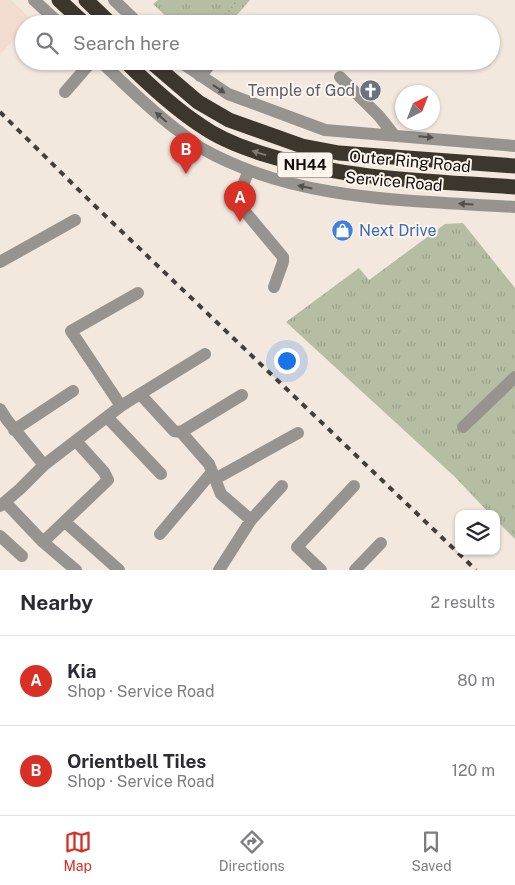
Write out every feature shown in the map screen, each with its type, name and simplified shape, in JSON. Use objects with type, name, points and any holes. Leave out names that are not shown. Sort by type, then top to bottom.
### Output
[{"type":"highway","points":[[59,0],[75,15]]},
{"type":"highway","points":[[86,0],[102,15]]},
{"type":"highway","name":"Outer Ring Road","points":[[134,70],[177,108],[201,126],[255,152],[328,171],[377,177],[515,187]]},
{"type":"highway","name":"Outer Ring Road","points":[[161,70],[198,102],[229,120],[302,146],[339,153],[515,166]]},
{"type":"street","points":[[34,0],[50,15]]},
{"type":"street","points":[[114,0],[130,15]]},
{"type":"street","points":[[65,92],[84,70]]},
{"type":"street","name":"Service Road","points":[[110,70],[164,120],[200,147],[249,170],[278,181],[308,188],[366,197],[515,208]]},
{"type":"street","points":[[192,70],[228,94],[325,130],[394,134],[515,146]]},
{"type":"street","points":[[198,74],[200,70]]},
{"type":"street","points":[[198,74],[203,70]]},
{"type":"street","points":[[340,77],[394,134]]},
{"type":"street","points":[[249,170],[238,197],[242,208],[283,257],[274,288]]},
{"type":"street","points":[[0,262],[75,220]]},
{"type":"street","points":[[121,406],[71,331],[138,293]]},
{"type":"street","points":[[76,570],[3,504],[44,465],[121,406],[205,354]]},
{"type":"street","points":[[463,427],[515,377]]},
{"type":"street","points":[[44,465],[5,421],[73,391]]},
{"type":"street","points":[[140,394],[174,431],[181,432],[242,395]]},
{"type":"street","points":[[107,417],[161,474]]},
{"type":"street","points":[[181,432],[209,464],[221,494],[250,520]]},
{"type":"street","points":[[160,534],[213,476],[298,433]]},
{"type":"street","points":[[43,542],[108,480],[104,472],[76,441]]},
{"type":"street","points":[[219,570],[250,520],[282,486]]},
{"type":"street","points":[[320,570],[297,548],[354,486]]},
{"type":"street","points":[[65,522],[119,570]]},
{"type":"street","points":[[0,536],[22,556]]},
{"type":"street","points":[[355,570],[380,543]]},
{"type":"path","points":[[226,15],[237,0]]},
{"type":"shaded area","points":[[0,0],[11,0],[27,15],[15,15],[15,38],[0,54]]},
{"type":"green space","points":[[158,0],[250,0],[237,15],[165,15],[153,4]]},
{"type":"green space","points":[[463,223],[515,288],[515,539],[500,524],[500,510],[486,510],[455,477],[286,322],[359,268],[369,280],[445,224]]},
{"type":"railway","points":[[0,112],[93,204],[476,570]]},
{"type":"place","name":"Temple of God","points":[[371,90]]},
{"type":"place","name":"Orientbell Tiles","points":[[186,174]]},
{"type":"place","name":"Kia","points":[[240,222]]},
{"type":"place","name":"Next Drive","points":[[343,230]]}]
